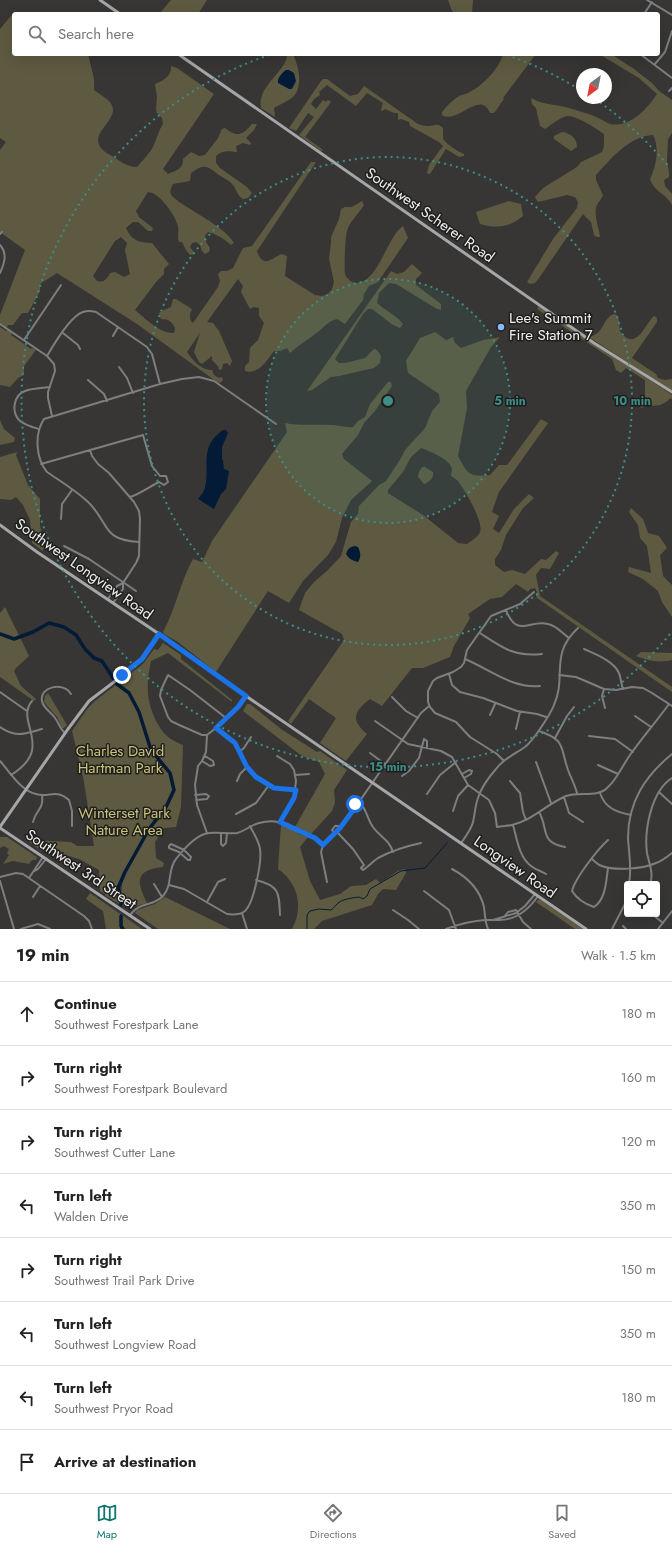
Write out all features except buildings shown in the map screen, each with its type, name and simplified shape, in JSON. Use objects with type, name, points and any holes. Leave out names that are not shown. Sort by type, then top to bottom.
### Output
[{"type":"main road","points":[[100,0],[117,12]]},
{"type":"main road","name":"Southwest Scherer Road","points":[[181,56],[594,343],[672,392]]},
{"type":"main road","name":"Southwest Longview Road","points":[[0,525],[37,552],[159,634],[246,696],[432,823]]},
{"type":"main road","points":[[0,827],[89,701],[142,659],[159,634]]},
{"type":"main road","name":"Longview Road","points":[[432,823],[586,929]]},
{"type":"main road","name":"Southwest 3rd Street","points":[[0,827],[150,929]]},
{"type":"street","points":[[648,0],[672,15]]},
{"type":"street","points":[[645,12],[652,2]]},
{"type":"street","points":[[655,64],[665,52],[672,31]]},
{"type":"street","points":[[643,56],[672,78]]},
{"type":"street","points":[[669,91],[672,88]]},
{"type":"street","points":[[0,245],[5,255],[0,273]]},
{"type":"street","points":[[24,340],[61,285]]},
{"type":"street","points":[[48,356],[73,318],[82,312],[96,312],[150,350],[160,384]]},
{"type":"street","points":[[0,324],[48,356],[54,364],[55,371],[48,398],[52,416]]},
{"type":"street","points":[[113,336],[118,327]]},
{"type":"street","points":[[63,333],[78,345],[80,349]]},
{"type":"street","points":[[119,367],[128,378],[133,393]]},
{"type":"street","points":[[139,542],[114,537],[89,502],[47,472],[41,464],[38,433],[44,419],[160,384],[192,377],[207,378],[214,381],[276,424]]},
{"type":"street","points":[[88,380],[104,394],[107,400]]},
{"type":"street","points":[[39,429],[24,424],[18,420],[14,409],[19,396],[25,391],[50,387]]},
{"type":"street","points":[[41,464],[143,435],[152,466],[160,476]]},
{"type":"street","points":[[90,450],[92,456],[98,464],[109,473],[134,502],[139,511],[140,519],[139,556],[123,583],[117,586],[108,600]]},
{"type":"street","points":[[159,482],[164,485],[168,482],[165,475],[160,476]]},
{"type":"street","points":[[159,482],[158,479],[160,476]]},
{"type":"street","points":[[129,497],[136,495],[159,482]]},
{"type":"street","points":[[61,519],[62,504],[72,490]]},
{"type":"street","points":[[134,502],[136,495]]},
{"type":"street","points":[[64,546],[89,559],[136,591]]},
{"type":"street","points":[[112,603],[123,589],[123,583]]},
{"type":"street","points":[[504,761],[496,754],[470,738],[456,722],[438,715],[429,706],[428,696],[430,686],[437,678],[461,667],[468,650],[491,616],[520,604],[534,592]]},
{"type":"street","points":[[506,610],[511,620],[516,624],[526,627],[536,624],[548,624],[554,626],[569,638]]},
{"type":"street","points":[[461,843],[471,828],[480,794],[496,769],[504,761],[527,746],[539,731],[554,705],[559,687],[560,658],[569,638],[578,628]]},
{"type":"street","points":[[480,633],[504,649],[512,652],[521,655],[542,654]]},
{"type":"street","points":[[584,649],[614,667],[619,674],[622,689]]},
{"type":"street","points":[[465,659],[515,682],[540,686]]},
{"type":"street","points":[[448,674],[452,685],[458,690],[520,712],[537,714],[546,718]]},
{"type":"street","points":[[226,718],[168,675],[161,690],[160,696],[168,717],[177,724],[202,735],[207,735],[216,728],[238,707],[246,696]]},
{"type":"street","points":[[559,675],[576,677],[604,689],[622,689],[632,687],[643,688],[672,706]]},
{"type":"street","points":[[65,733],[54,716],[43,704],[42,698],[44,693],[57,686],[64,688],[71,694]]},
{"type":"street","points":[[604,689],[602,696],[604,708]]},
{"type":"street","points":[[0,692],[27,711]]},
{"type":"street","points":[[392,697],[406,711],[418,718]]},
{"type":"street","points":[[11,775],[20,768],[33,749],[34,742],[32,732],[27,719],[27,711],[32,701]]},
{"type":"street","points":[[490,715],[495,704]]},
{"type":"street","points":[[375,722],[411,746],[445,753],[456,762],[468,785],[489,800],[497,819],[497,826],[513,825],[526,820],[564,797],[577,793],[600,793],[608,788],[669,704]]},
{"type":"street","points":[[327,882],[321,852],[323,845],[340,828],[418,718],[429,706]]},
{"type":"street","points":[[555,738],[567,716],[574,707]]},
{"type":"street","points":[[516,729],[520,712]]},
{"type":"street","points":[[635,716],[651,727]]},
{"type":"street","points":[[0,727],[17,735],[42,729]]},
{"type":"street","points":[[216,728],[235,743],[247,767],[256,777],[269,785],[281,789],[296,790]]},
{"type":"street","points":[[539,731],[555,738],[562,746],[568,770],[577,793]]},
{"type":"street","points":[[207,735],[205,756],[198,766],[195,795],[207,833]]},
{"type":"street","points":[[589,736],[615,739],[633,752]]},
{"type":"street","points":[[240,751],[252,737]]},
{"type":"street","points":[[402,776],[409,770],[418,758],[424,739],[427,741],[427,749]]},
{"type":"street","points":[[370,753],[385,764]]},
{"type":"street","points":[[629,881],[631,869],[628,838],[634,801],[645,781],[660,764],[672,754]]},
{"type":"street","points":[[202,761],[210,766],[214,765],[213,761],[205,756]]},
{"type":"street","points":[[277,756],[290,764],[294,770],[296,790],[294,798],[280,822]]},
{"type":"street","points":[[0,762],[11,775],[26,789],[34,794],[42,795],[58,793],[69,800],[72,811],[72,826]]},
{"type":"street","points":[[427,794],[440,775],[456,762]]},
{"type":"street","points":[[536,762],[552,804]]},
{"type":"street","points":[[598,765],[618,774]]},
{"type":"street","points":[[237,782],[240,774],[247,767]]},
{"type":"street","points":[[462,774],[469,770],[472,771],[471,774],[464,778]]},
{"type":"street","points":[[295,775],[309,774]]},
{"type":"street","points":[[651,881],[652,876],[646,841],[647,828],[652,809],[660,793],[664,786],[672,778]]},
{"type":"street","points":[[510,781],[520,794],[526,820]]},
{"type":"street","points":[[236,814],[256,803],[269,785]]},
{"type":"street","points":[[453,811],[458,796],[468,785]]},
{"type":"street","points":[[600,793],[605,803],[611,809],[616,812],[631,815]]},
{"type":"street","points":[[660,793],[672,804]]},
{"type":"street","points":[[195,795],[206,794],[209,796],[207,799],[196,800]]},
{"type":"street","points":[[33,822],[34,817],[42,806],[42,795]]},
{"type":"street","points":[[357,805],[351,797],[354,796],[359,801],[373,827],[391,844],[393,852]]},
{"type":"street","points":[[564,797],[569,813],[583,822]]},
{"type":"street","points":[[539,812],[548,839],[554,844],[565,847]]},
{"type":"street","points":[[130,915],[136,908],[162,897],[169,885],[172,866],[184,850],[195,840],[207,833],[243,831],[250,826],[272,821],[280,822],[315,838],[323,845]]},
{"type":"street","points":[[513,825],[520,852],[524,858],[534,868],[546,874]]},
{"type":"street","points":[[169,885],[184,889],[227,914],[234,915],[242,913],[250,904],[260,862],[258,840],[250,826]]},
{"type":"street","points":[[340,828],[335,826],[332,830],[353,849],[364,865]]},
{"type":"street","points":[[647,828],[652,828]]},
{"type":"street","points":[[221,833],[221,844],[223,846],[226,843],[227,833]]},
{"type":"street","points":[[608,840],[592,859],[576,882],[572,891],[580,900],[594,907],[599,902],[604,891],[608,868]]},
{"type":"street","points":[[364,865],[361,868],[363,870],[378,858],[421,843]]},
{"type":"street","points":[[171,844],[184,850],[191,857],[190,860],[169,848],[169,846],[171,844]]},
{"type":"street","points":[[592,859],[608,868],[631,869],[650,866],[663,860],[672,853]]},
{"type":"street","points":[[29,878],[44,858]]},
{"type":"street","points":[[452,868],[462,874],[478,893],[483,903],[485,920],[488,929]]},
{"type":"street","points":[[0,877],[16,873],[23,874],[84,916],[89,921],[92,929]]},
{"type":"street","points":[[207,902],[218,882],[225,879]]},
{"type":"street","points":[[256,880],[271,884],[276,890],[279,896],[280,915]]},
{"type":"street","points":[[0,881],[14,929]]},
{"type":"street","points":[[154,884],[162,897]]},
{"type":"street","points":[[33,897],[40,886]]},
{"type":"street","points":[[424,891],[449,910],[456,929]]},
{"type":"street","points":[[446,929],[485,920],[504,920],[530,906],[537,895]]},
{"type":"street","points":[[612,929],[624,904]]},
{"type":"street","points":[[393,910],[419,929]]},
{"type":"street","points":[[658,929],[672,911]]},
{"type":"street","points":[[242,913],[248,929]]},
{"type":"street","points":[[493,920],[518,913]]},
{"type":"street","points":[[518,913],[523,922],[531,929]]},
{"type":"street","points":[[656,917],[663,923]]},
{"type":"street","points":[[21,929],[38,924],[50,929]]},
{"type":"street","points":[[623,926],[626,929]]},
{"type":"green space","points":[[171,0],[207,0],[199,12],[161,12]]},
{"type":"green space","points":[[448,0],[473,0],[472,12],[452,11]]},
{"type":"green space","points":[[12,15],[12,56],[88,56],[94,79],[94,90],[106,98],[113,108],[110,120],[101,131],[98,143],[104,151],[127,165],[137,167],[153,147],[163,124],[162,118],[157,113],[156,109],[157,97],[155,84],[164,80],[170,73],[171,66],[177,68],[214,94],[163,169],[168,174],[181,167],[183,159],[191,152],[199,156],[205,155],[218,138],[222,129],[225,128],[233,133],[240,134],[246,131],[252,124],[257,124],[254,130],[246,138],[251,143],[250,145],[243,143],[236,146],[237,152],[228,151],[216,156],[216,163],[220,168],[247,187],[252,193],[248,198],[241,198],[234,186],[228,180],[212,169],[206,167],[200,168],[191,173],[190,181],[173,184],[171,190],[171,194],[175,199],[219,228],[234,243],[231,245],[220,237],[208,232],[205,236],[206,242],[210,248],[209,252],[205,254],[200,245],[196,242],[192,243],[190,247],[195,254],[190,255],[182,242],[179,242],[178,226],[174,216],[162,200],[153,193],[148,192],[136,211],[139,217],[153,228],[152,231],[148,231],[138,222],[133,222],[126,228],[130,235],[136,240],[152,243],[169,264],[164,269],[164,274],[156,282],[135,310],[158,328],[169,333],[174,333],[175,328],[173,324],[168,320],[161,319],[159,313],[171,307],[173,299],[176,299],[192,309],[190,317],[193,323],[218,287],[220,281],[218,274],[221,271],[227,271],[233,268],[243,248],[252,246],[311,162],[316,162],[257,251],[262,260],[268,261],[282,254],[287,256],[285,276],[315,295],[322,296],[328,294],[332,289],[334,282],[329,259],[331,237],[339,219],[341,209],[345,207],[352,207],[362,201],[364,205],[350,225],[346,236],[345,274],[348,279],[353,282],[356,283],[364,281],[371,275],[397,232],[403,226],[408,238],[378,282],[369,286],[364,294],[363,300],[345,324],[337,319],[332,321],[290,353],[287,348],[280,351],[274,351],[262,366],[250,372],[245,371],[245,366],[249,362],[250,348],[258,340],[264,323],[259,316],[259,308],[254,307],[250,309],[241,292],[243,286],[238,279],[207,322],[213,323],[219,331],[232,361],[230,366],[227,363],[223,364],[222,369],[219,370],[218,366],[212,360],[212,356],[202,364],[199,362],[194,352],[200,333],[187,352],[201,367],[212,370],[214,375],[219,378],[222,377],[223,380],[220,383],[137,324],[57,273],[40,284],[40,291],[28,313],[22,313],[13,325],[8,325],[7,328],[0,324],[0,315],[25,250],[0,232],[0,150],[6,142],[0,138],[0,29]],"holes":[[[121,237],[127,243],[125,250],[130,274],[124,277],[115,272],[110,273],[105,280],[97,281],[93,276],[115,241]]]},
{"type":"green space","points":[[294,56],[295,59],[299,76],[298,87],[293,97],[274,108],[275,117],[261,108],[261,100],[266,87],[281,69],[287,57]]},
{"type":"green space","points":[[502,56],[534,56],[503,98],[504,99],[494,113],[490,113],[486,107],[481,105],[475,106],[455,116],[448,117],[442,115],[444,109],[453,100],[475,89],[485,81]]},
{"type":"green space","points":[[602,56],[614,56],[634,69],[652,83],[659,91],[672,100],[672,133],[668,139],[667,157],[669,177],[664,180],[665,186],[672,194],[672,205],[667,198],[654,187],[650,179],[654,169],[657,151],[653,135],[636,139],[621,149],[596,175],[596,180],[603,195],[596,209],[600,237],[594,235],[591,222],[583,214],[539,278],[535,283],[530,284],[527,282],[553,239],[577,208],[578,202],[575,197],[567,195],[538,202],[535,197],[543,188],[577,167],[581,162],[602,152],[604,146],[604,134],[571,116],[558,120],[545,129],[540,126],[536,108],[532,104],[531,98],[540,102],[586,113],[610,124],[624,123],[631,120],[643,111],[657,94],[639,78]]},
{"type":"green space","points":[[323,79],[327,79],[350,96],[358,94],[364,86],[418,124],[427,126],[439,125],[443,128],[443,139],[453,148],[464,154],[464,156],[459,157],[446,149],[430,174],[427,173],[429,165],[443,146],[439,142],[410,126],[409,122],[401,119],[398,120],[397,113],[385,109],[382,111],[383,103],[367,93],[356,106],[327,85],[319,92],[320,95],[314,99],[311,104],[316,109],[323,100],[326,102],[328,100],[331,102],[305,137],[323,150],[321,151],[299,135],[314,117],[308,113],[296,131],[289,128]]},
{"type":"green space","points":[[562,132],[572,136],[576,141],[577,147],[571,151],[554,139],[554,136]]},
{"type":"green space","points":[[509,201],[521,204],[523,216],[513,223],[503,226],[497,227],[480,224],[476,212]]},
{"type":"green space","points":[[412,264],[422,273],[416,279],[416,285],[441,304],[441,310],[396,284],[389,283],[379,293],[377,303],[403,324],[400,328],[393,325],[372,309],[368,309],[363,314],[335,359],[339,363],[345,363],[365,358],[374,349],[377,350],[381,356],[380,363],[374,368],[331,377],[312,390],[307,391],[391,271],[397,274],[404,272]]},
{"type":"green space","points":[[539,306],[583,337],[662,388],[672,395],[672,399],[671,398],[660,405],[640,407],[645,398],[645,380],[626,368],[621,373],[616,370],[612,359],[537,309]]},
{"type":"green space","points":[[614,314],[618,317],[621,333],[627,338],[631,339],[635,338],[641,333],[654,316],[657,318],[657,322],[632,358],[656,374],[658,378],[665,380],[672,379],[672,391],[589,337],[598,332],[607,319]]},
{"type":"green space","points":[[0,327],[12,333],[11,335],[31,349],[36,350],[24,366],[24,375],[18,378],[10,387],[0,385]]},
{"type":"green space","points":[[435,332],[446,340],[453,337],[455,343],[461,348],[483,340],[500,337],[491,347],[466,391],[467,408],[458,456],[464,467],[473,475],[490,475],[499,465],[507,465],[541,419],[548,423],[499,492],[492,512],[499,516],[493,529],[499,533],[514,509],[529,494],[534,498],[523,508],[506,535],[501,550],[495,559],[495,565],[504,572],[512,570],[525,574],[541,559],[546,560],[556,551],[559,553],[550,569],[541,568],[536,575],[540,596],[672,687],[672,692],[537,598],[535,588],[530,589],[528,592],[516,584],[502,597],[490,599],[468,614],[470,618],[454,646],[450,657],[423,668],[412,668],[382,706],[370,699],[360,708],[356,716],[356,720],[367,734],[346,761],[320,743],[336,718],[309,699],[291,724],[288,721],[344,640],[342,634],[299,610],[305,593],[314,582],[341,556],[351,522],[358,514],[359,506],[379,485],[386,481],[405,450],[425,428],[432,411],[440,402],[439,394],[408,373],[406,361],[420,338]],"holes":[[[421,448],[434,453],[450,465],[452,469],[451,476],[459,483],[474,508],[481,528],[479,534],[467,544],[458,543],[423,515],[388,493],[388,490],[403,472],[411,457]]]},
{"type":"green space","points":[[388,382],[391,382],[392,386],[375,411],[364,423],[358,435],[342,454],[344,459],[372,481],[351,500],[342,518],[336,542],[328,555],[303,581],[289,603],[268,591],[216,672],[163,632],[193,559],[202,562],[212,541],[287,432],[285,423],[353,427],[358,421],[365,417],[370,404]]},
{"type":"green space","points":[[0,420],[4,429],[15,438],[14,442],[0,445]]},
{"type":"green space","points":[[17,452],[16,455],[28,485],[40,499],[40,525],[44,546],[43,551],[32,543],[30,520],[23,505],[16,497],[11,500],[0,499],[0,457]]},
{"type":"green space","points":[[422,467],[425,467],[433,472],[432,478],[424,484],[418,477]]},
{"type":"green space","points":[[631,508],[643,519],[648,533],[659,536],[667,548],[660,555],[663,576],[672,585],[672,617],[662,602],[658,591],[643,579],[628,572],[629,567],[651,573],[647,546],[640,538],[638,525],[629,512]]},
{"type":"green space","points":[[5,607],[29,656],[14,671],[21,686],[36,699],[34,701],[0,677],[0,613]]},
{"type":"green space","points":[[163,643],[181,655],[181,659],[232,700],[232,702],[168,653],[151,661],[148,677],[150,706],[162,731],[173,740],[183,745],[181,807],[176,827],[164,828],[155,842],[156,858],[164,863],[163,867],[147,871],[140,878],[141,889],[147,903],[132,907],[127,899],[125,900],[126,906],[123,906],[100,891],[99,870],[79,859],[51,851],[42,851],[25,838],[30,840],[71,842],[77,846],[94,846],[83,776],[72,731],[88,708],[95,701],[143,664],[154,649],[158,650]],"holes":[[[145,731],[152,750],[170,771],[175,791],[167,807],[150,829],[125,873],[121,897],[118,888],[125,872],[153,823],[166,807],[174,790],[170,773],[151,750]]]},
{"type":"green space","points":[[641,652],[672,653],[672,660],[654,661],[636,656]]},
{"type":"green space","points":[[48,693],[67,725],[64,728],[62,728],[57,717],[44,702],[45,696]]},
{"type":"green space","points":[[247,704],[250,704],[281,729],[317,752],[320,751],[347,770],[334,790],[335,802],[332,811],[311,834],[295,827],[325,774],[319,762],[302,756],[243,711]]},
{"type":"green space","points":[[281,824],[299,834],[308,837],[300,847],[310,881],[320,900],[340,894],[351,886],[366,885],[376,879],[380,883],[398,871],[405,869],[406,873],[396,890],[383,889],[378,894],[372,905],[322,921],[314,929],[292,929],[296,921],[298,904],[297,896],[290,881],[278,869]]},
{"type":"green space","points":[[0,837],[7,837],[37,857],[36,860],[32,860],[29,864],[13,861],[3,864],[9,855],[7,853],[9,849],[4,846],[0,848]]},
{"type":"green space","points":[[90,893],[142,929],[106,929],[103,911],[86,899]]},
{"type":"green space","points":[[165,897],[230,929],[158,929],[135,913],[137,910],[155,904]]},
{"type":"green space","points":[[539,899],[583,929],[575,929],[536,902]]},
{"type":"water","points":[[286,70],[294,73],[296,81],[292,89],[278,83],[279,77]]},
{"type":"water","points":[[223,430],[226,430],[228,433],[222,447],[222,459],[224,469],[229,471],[226,489],[221,494],[214,509],[198,499],[205,488],[208,449],[216,436]]},
{"type":"water","points":[[355,546],[358,547],[360,553],[358,562],[351,560],[346,554],[349,548]]},
{"type":"waterway","points":[[0,634],[14,639],[33,632],[49,623],[64,627],[76,635],[85,649],[94,658],[102,661],[117,684],[129,693],[139,712],[151,750],[170,773],[174,790],[166,807],[149,829],[125,872],[118,888],[121,898],[121,905]]},
{"type":"waterway","points":[[307,929],[307,915],[310,911],[319,909],[331,910],[338,903],[345,900],[359,897],[363,899],[367,896],[370,889],[401,871],[425,868],[447,843]]},
{"type":"waterway","points":[[121,916],[121,926],[123,929]]},
{"type":"place","name":"Lee's Summit Fire Station 7","points":[[501,327]]},
{"type":"route","points":[[122,675],[142,659],[159,634],[246,696],[238,707],[216,728],[235,743],[247,767],[256,777],[274,788],[296,790],[294,798],[280,822],[296,831],[315,838],[323,845],[340,828],[357,805],[355,804]]},
{"type":"park label","name":"Charles David Hartman Park","points":[[120,760]]},
{"type":"park label","name":"Winterset Park Nature Area","points":[[124,822]]}]
